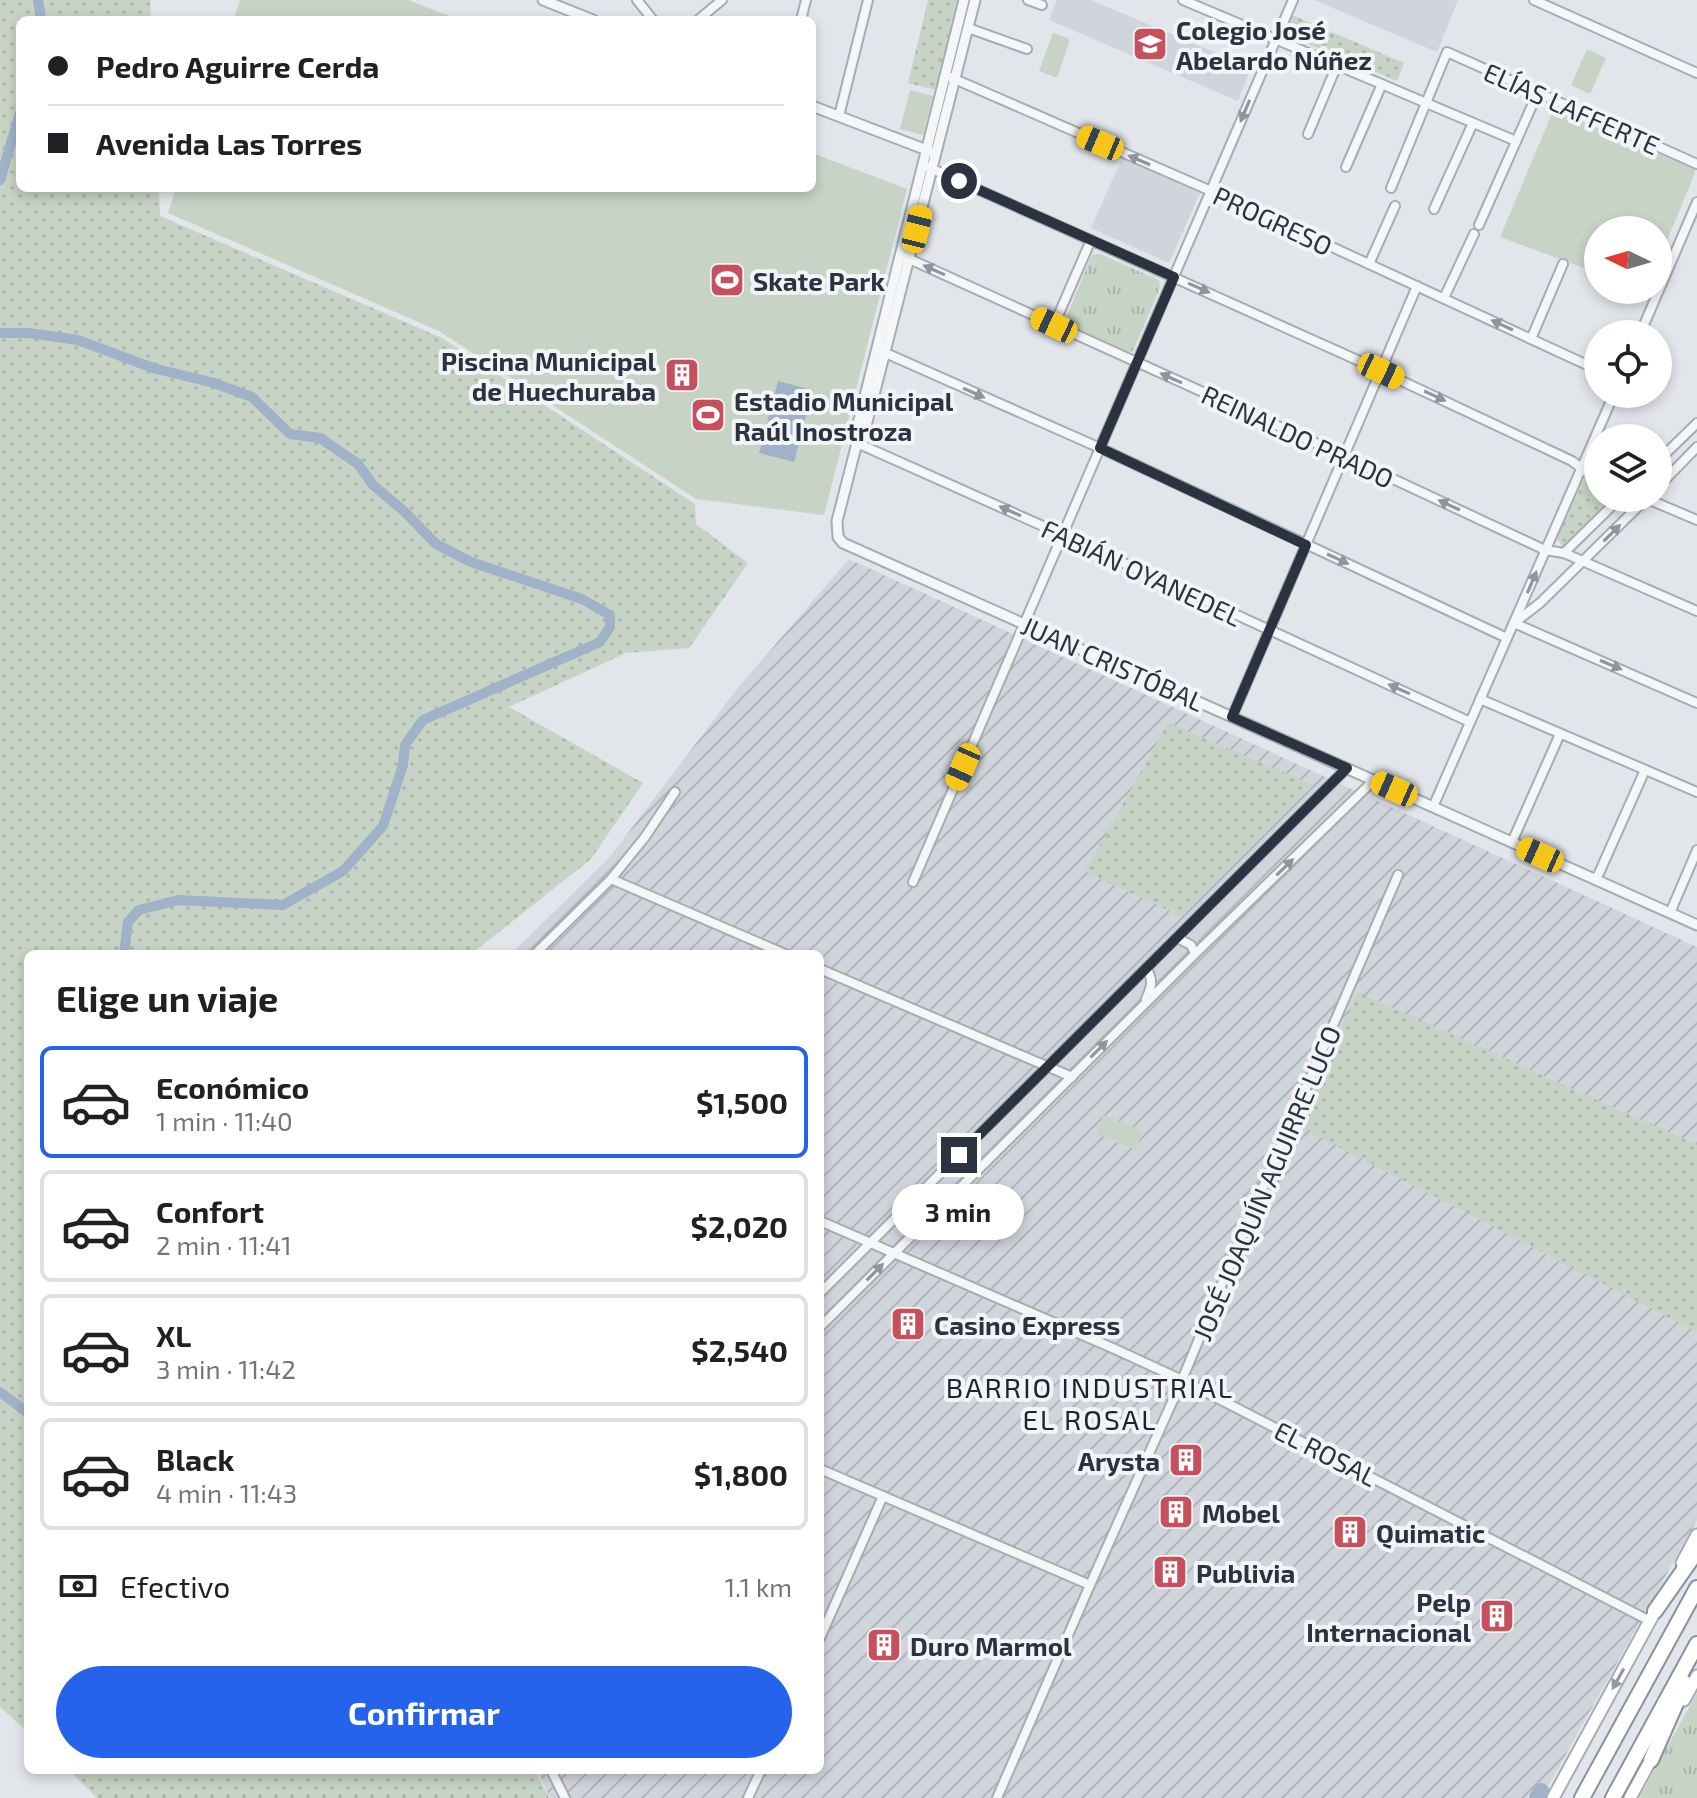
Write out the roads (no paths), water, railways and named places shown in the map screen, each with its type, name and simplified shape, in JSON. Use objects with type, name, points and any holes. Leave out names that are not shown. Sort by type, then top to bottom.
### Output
[{"type":"highway","points":[[1653,1616],[1697,1551]]},
{"type":"highway","points":[[1582,1798],[1697,1588]]},
{"type":"highway","points":[[1613,1798],[1697,1644]]},
{"type":"highway","points":[[1651,1760],[1697,1658]]},
{"type":"main road","points":[[1553,1798],[1697,1535]]},
{"type":"main road","points":[[1630,1798],[1697,1676]]},
{"type":"street","points":[[543,0],[561,4],[585,16]]},
{"type":"street","points":[[637,0],[650,16]]},
{"type":"street","points":[[703,16],[722,0]]},
{"type":"street","points":[[839,116],[868,0]]},
{"type":"street","points":[[857,443],[857,428],[881,351],[950,78],[964,0]]},
{"type":"street","points":[[950,78],[975,0]]},
{"type":"street","points":[[1028,0],[1042,5]]},
{"type":"street","points":[[1183,0],[1516,141]]},
{"type":"street","points":[[913,882],[1293,0]]},
{"type":"street","points":[[1534,0],[1697,73]]},
{"type":"street","points":[[968,28],[1027,49]]},
{"type":"street","name":"ELÍAS LAFFERTE","points":[[1427,104],[1447,52],[1697,164]]},
{"type":"street","points":[[1308,134],[1337,65]]},
{"type":"street","name":"PROGRESO","points":[[950,78],[1211,191],[1584,364]]},
{"type":"street","points":[[1346,167],[1382,84]]},
{"type":"street","points":[[1444,298],[1538,92]]},
{"type":"street","points":[[1391,188],[1427,104]]},
{"type":"street","points":[[816,107],[931,152]]},
{"type":"street","points":[[1434,209],[1473,123]]},
{"type":"street","points":[[928,167],[1381,371],[1572,461],[1584,470]]},
{"type":"street","points":[[1646,320],[1697,202]]},
{"type":"street","points":[[1369,264],[1395,206]]},
{"type":"street","points":[[1054,325],[1091,240]]},
{"type":"street","name":"REINALDO PRADO","points":[[905,257],[1545,550],[1564,553],[1697,611]]},
{"type":"street","points":[[1531,339],[1563,264]]},
{"type":"street","points":[[1232,717],[1417,286]]},
{"type":"street","points":[[881,351],[1100,448],[1507,638]]},
{"type":"street","points":[[1433,807],[1608,408]]},
{"type":"street","points":[[1672,447],[1697,423]]},
{"type":"street","name":"FABIÁN OYANEDEL","points":[[857,443],[1470,722]]},
{"type":"street","name":"JUAN CRISTÓBAL","points":[[857,443],[837,521],[838,537],[843,543],[1697,925]]},
{"type":"street","points":[[1672,473],[1697,447]]},
{"type":"street","points":[[1672,509],[1697,520]]},
{"type":"street","points":[[1564,553],[1606,512]]},
{"type":"street","points":[[1514,623],[1540,603],[1632,512]]},
{"type":"street","points":[[1514,623],[1697,703]]},
{"type":"street","points":[[1480,699],[1697,792]]},
{"type":"street","points":[[1512,842],[1560,734]]},
{"type":"street","points":[[824,1289],[1347,768]]},
{"type":"street","points":[[1596,880],[1645,770]]},
{"type":"street","points":[[824,1323],[1374,780]]},
{"type":"street","points":[[539,950],[611,879],[645,837],[675,792]]},
{"type":"street","points":[[1670,913],[1697,850]]},
{"type":"street","name":"JOSÉ JOAQUÍN AGUIRRE LUCO","points":[[997,1798],[1182,1380],[1398,875]]},
{"type":"street","points":[[611,879],[776,950]]},
{"type":"street","points":[[1177,938],[1191,945],[1195,954]]},
{"type":"street","points":[[1142,1007],[1152,983],[1147,970]]},
{"type":"street","points":[[824,971],[1072,1077]]},
{"type":"street","name":"EL ROSAL","points":[[824,1223],[1182,1380],[1653,1616]]},
{"type":"street","points":[[824,1471],[1090,1585]]},
{"type":"street","points":[[824,1629],[883,1496]]},
{"type":"street","points":[[553,1774],[565,1798]]},
{"type":"street","points":[[748,1798],[759,1774]]},
{"type":"water","points":[[778,381],[813,390],[794,462],[759,453]]},
{"type":"waterway","points":[[38,0],[40,16]]},
{"type":"waterway","points":[[0,180],[16,126]]},
{"type":"waterway","points":[[0,333],[29,333],[78,340],[153,368],[214,383],[252,397],[290,434],[320,438],[358,464],[373,485],[436,544],[471,562],[582,599],[610,615],[610,627],[600,642],[423,720],[405,745],[403,765],[383,826],[343,871],[283,905],[178,900],[139,910],[128,922],[124,950]]},
{"type":"waterway","points":[[0,1392],[24,1410]]},
{"type":"waterway","points":[[1538,1798],[1541,1792]]},
{"type":"place","name":"Colegio José Abelardo Núñez","points":[[1150,44]]},
{"type":"place","name":"Skate Park","points":[[727,280]]},
{"type":"place","name":"Piscina Municipal de Huechuraba","points":[[682,375]]},
{"type":"place","name":"Estadio Municipal Raúl Inostroza","points":[[708,415]]},
{"type":"place","name":"Casino Express","points":[[908,1324]]},
{"type":"place","name":"Arysta","points":[[1186,1460]]},
{"type":"place","name":"Mobel","points":[[1176,1512]]},
{"type":"place","name":"Quimatic","points":[[1350,1532]]},
{"type":"place","name":"Publivia","points":[[1170,1572]]},
{"type":"place","name":"Pelp Internacional","points":[[1497,1616]]},
{"type":"place","name":"Duro Marmol","points":[[884,1645]]},
{"type":"district","name":"BARRIO INDUSTRIAL EL ROSAL","points":[[1090,1403]]}]
